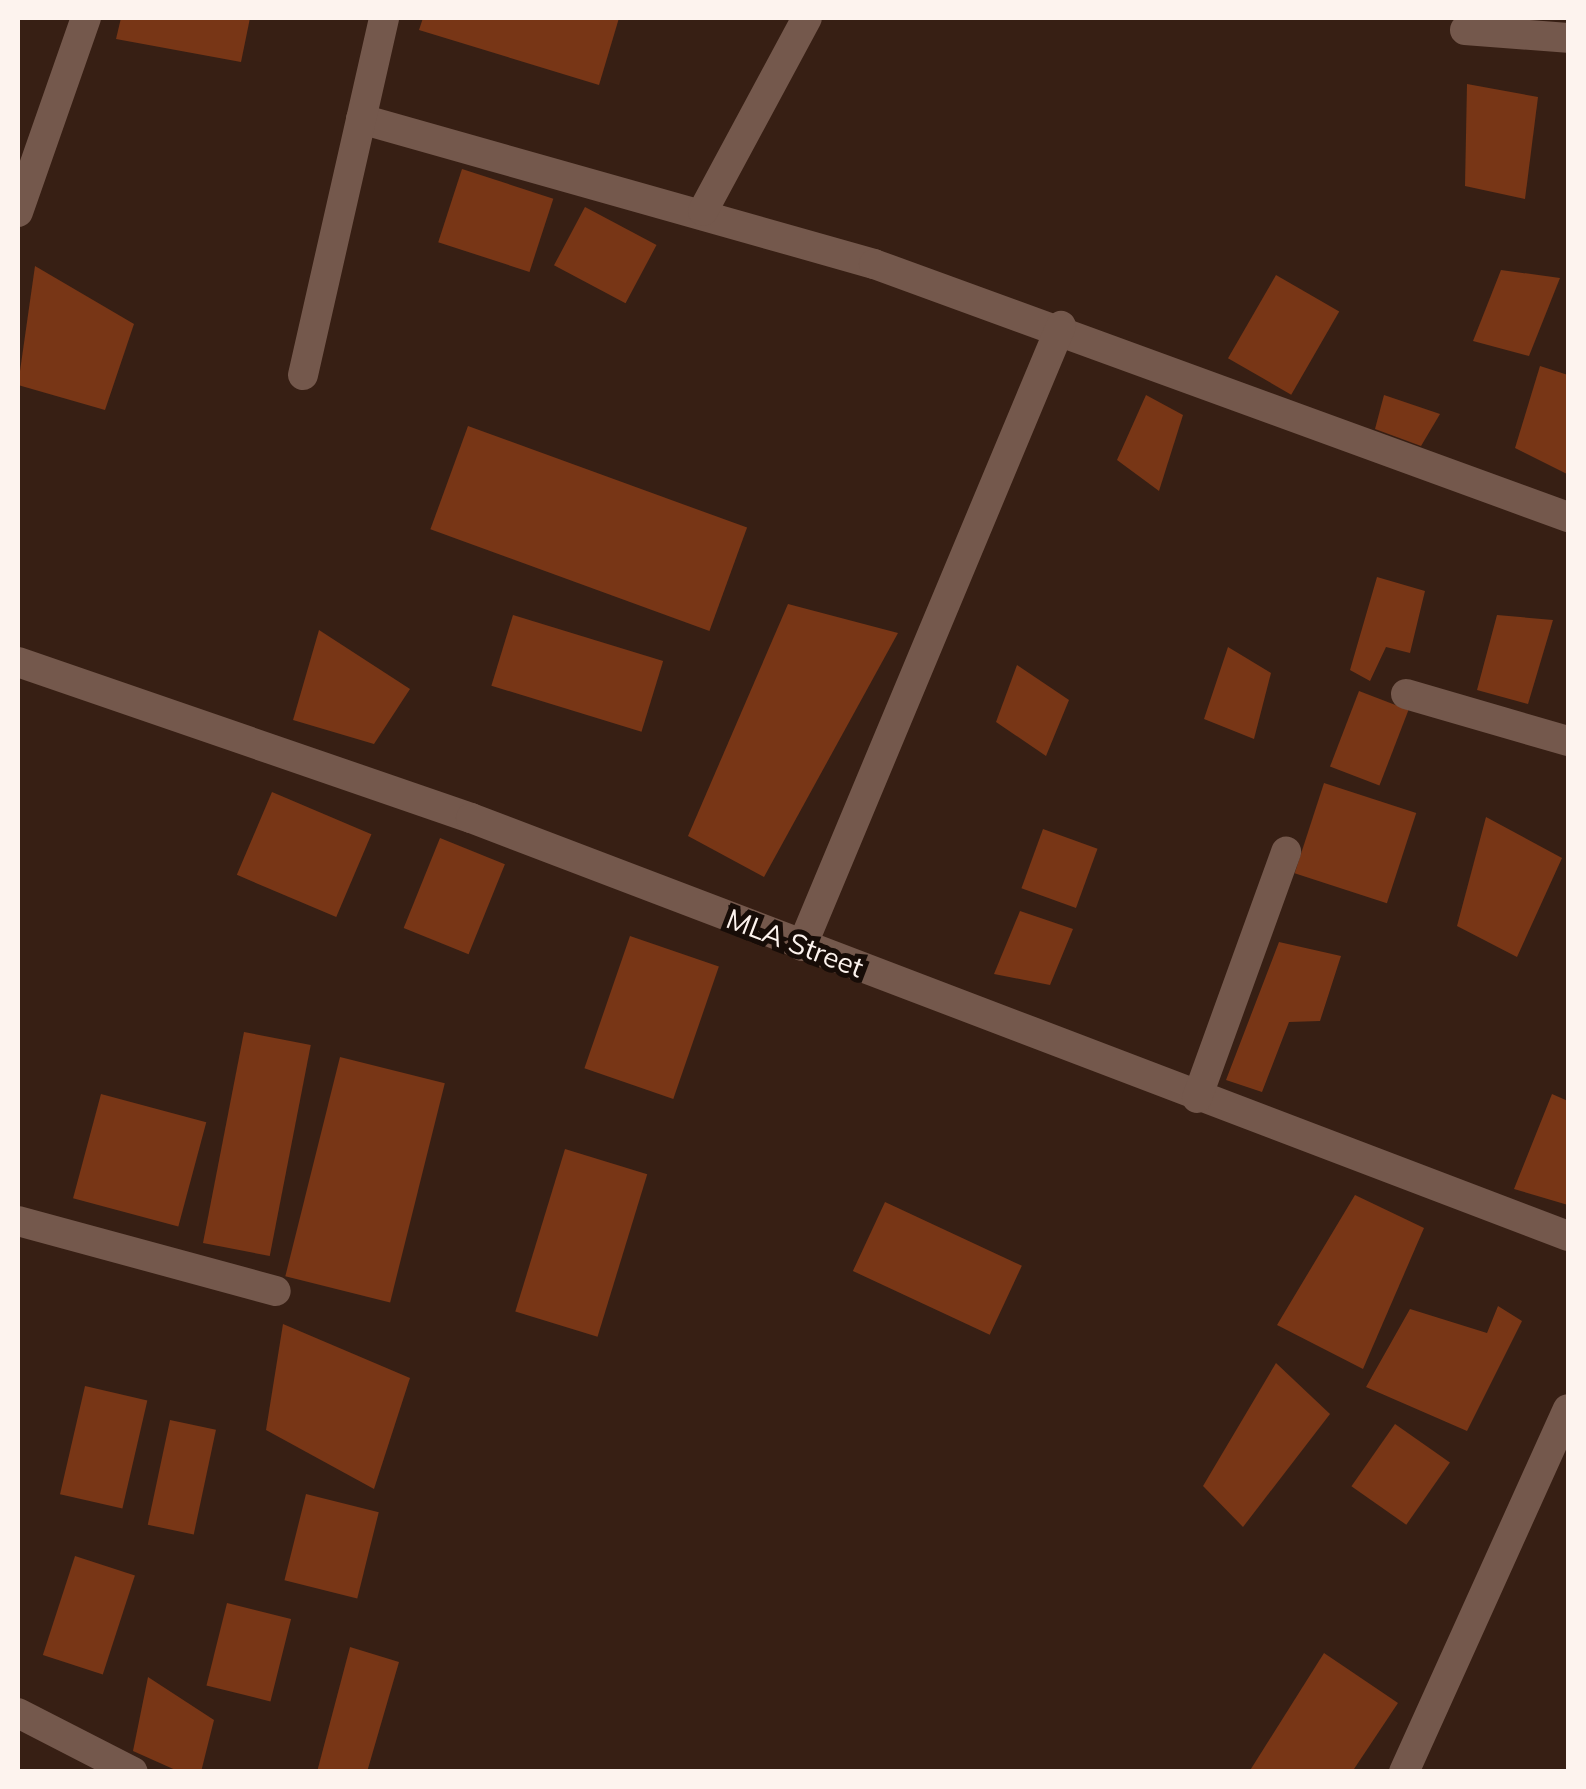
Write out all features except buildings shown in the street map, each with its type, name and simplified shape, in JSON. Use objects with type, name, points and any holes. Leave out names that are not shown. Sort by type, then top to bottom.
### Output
[{"type":"street","points":[[18,212],[86,18]]},
{"type":"street","points":[[703,211],[808,18]]},
{"type":"street","points":[[303,374],[361,119],[374,20]]},
{"type":"street","points":[[1465,30],[1568,38]]},
{"type":"street","points":[[361,119],[703,211],[1061,326],[1568,517]]},
{"type":"street","points":[[802,946],[1061,326]]},
{"type":"street","name":"MLA Street","points":[[18,662],[470,818],[1197,1098],[1568,1236]]},
{"type":"street","points":[[1406,694],[1568,741]]},
{"type":"street","points":[[1197,1098],[1286,852]]},
{"type":"street","points":[[18,1222],[276,1291]]},
{"type":"street","points":[[1404,1772],[1568,1408]]},
{"type":"street","points":[[18,1713],[133,1772]]}]
